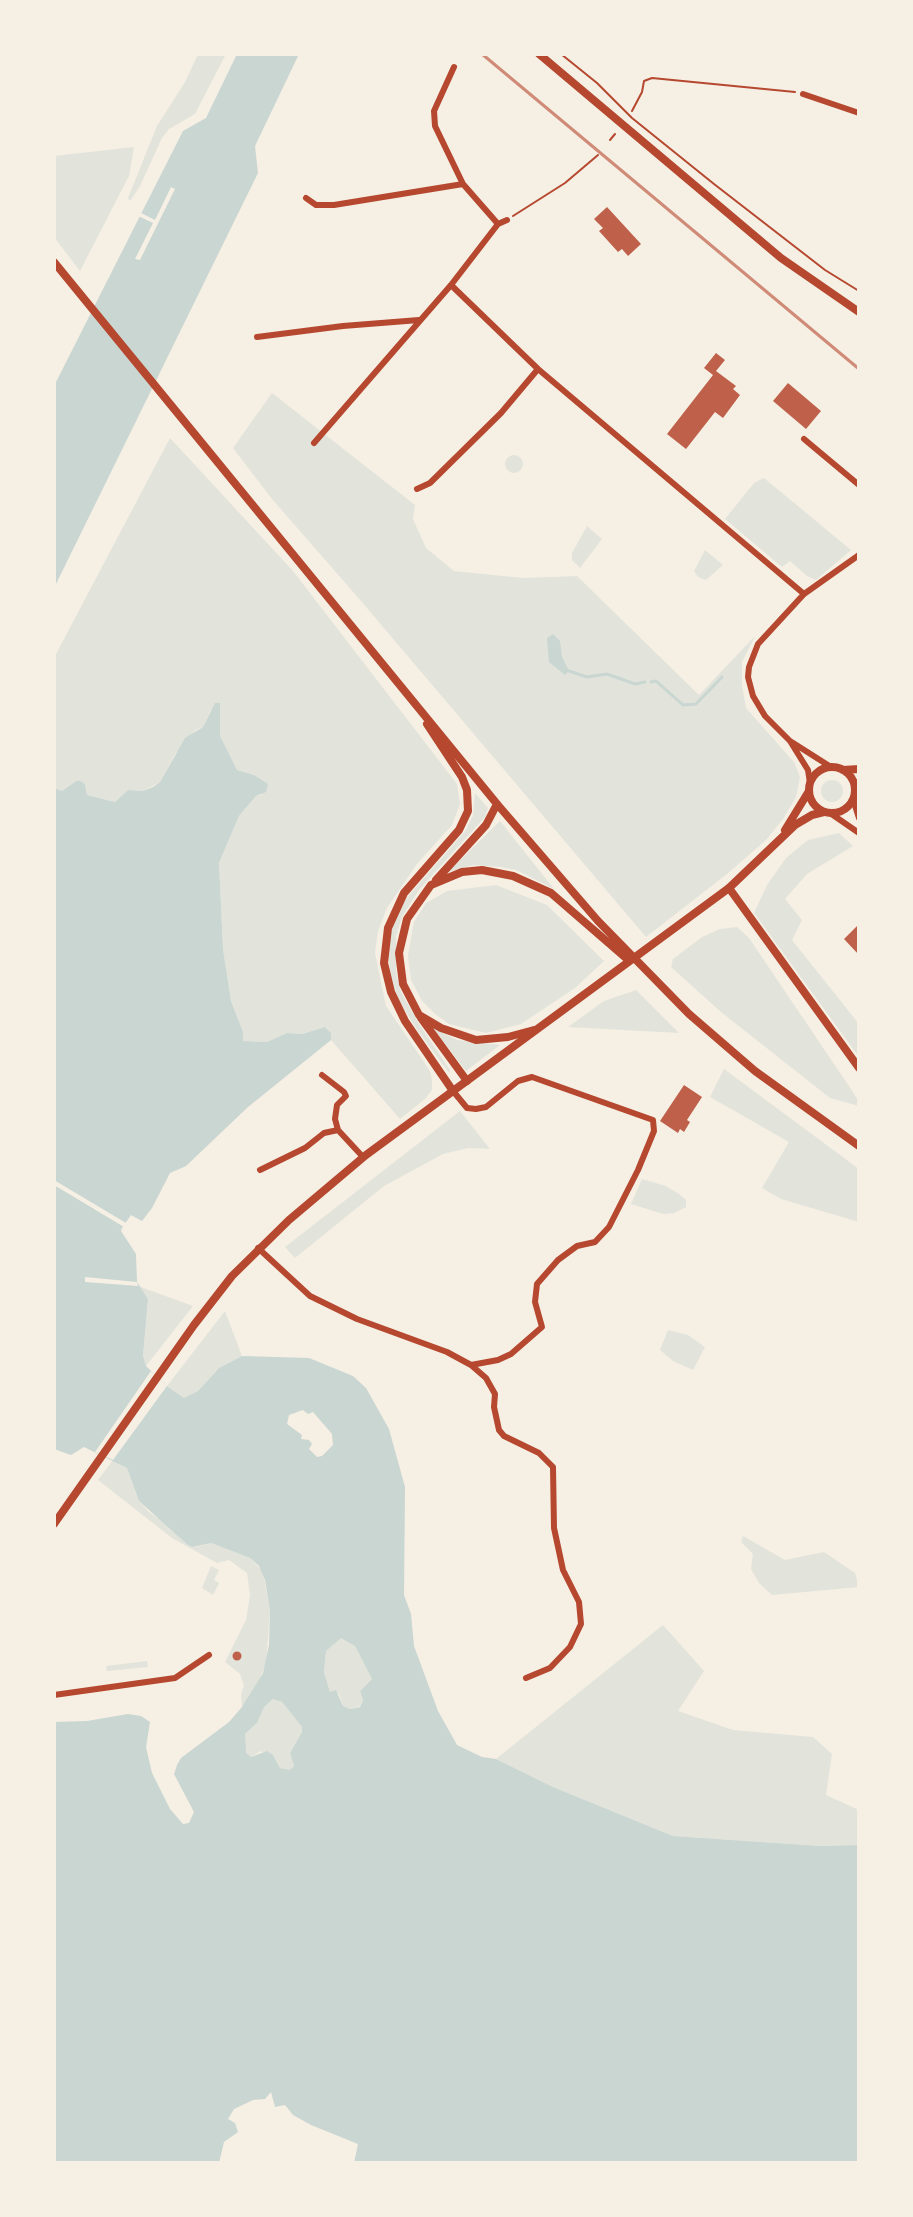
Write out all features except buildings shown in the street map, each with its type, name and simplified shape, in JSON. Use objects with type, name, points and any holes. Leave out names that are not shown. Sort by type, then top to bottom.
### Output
[{"type":"main road","points":[[539,54],[781,258],[859,312]]},
{"type":"main road","points":[[54,262],[497,804],[553,870],[657,984]]},
{"type":"main road","points":[[398,681],[451,760],[467,790],[468,811],[459,831],[404,893],[392,915],[384,939],[384,963],[391,992],[405,1021],[453,1091]]},
{"type":"main road","points":[[467,1081],[419,1015],[403,984],[399,953],[407,919],[431,885],[486,825],[497,804]]},
{"type":"main road","points":[[431,885],[462,872],[482,870],[502,872],[535,884],[551,893],[755,1071],[859,1146]]},
{"type":"main road","points":[[729,888],[859,1068]]},
{"type":"main road","points":[[419,1015],[441,1028],[476,1040],[508,1037],[534,1030]]},
{"type":"street","points":[[454,66],[434,111],[435,126],[463,184],[498,224]]},
{"type":"street","points":[[803,94],[859,112]]},
{"type":"street","points":[[306,198],[316,205],[334,205],[463,184]]},
{"type":"street","points":[[314,443],[451,285],[498,224],[507,220]]},
{"type":"street","points":[[451,285],[538,369],[804,594]]},
{"type":"street","points":[[257,337],[419,320]]},
{"type":"street","points":[[417,489],[430,483],[501,413],[538,369]]},
{"type":"street","points":[[804,439],[859,485]]},
{"type":"street","points":[[859,555],[804,594],[758,644],[749,667],[749,684],[758,706],[790,741],[808,770],[809,787],[814,804],[859,833]]},
{"type":"street","points":[[790,741],[831,767],[843,770],[859,769]]},
{"type":"street","points":[[779,839],[819,771],[831,767]]},
{"type":"street","points":[[843,770],[852,779],[859,819]]},
{"type":"street","points":[[54,1524],[93,1464],[164,1366],[227,1283],[258,1248],[363,1157],[729,888],[804,818],[844,810],[856,792]]},
{"type":"street","points":[[322,1075],[346,1096],[337,1105],[335,1119],[338,1130],[363,1157]]},
{"type":"street","points":[[453,1091],[467,1108],[476,1109],[486,1107],[518,1081],[532,1077],[653,1120],[654,1131],[638,1170],[609,1227],[595,1242],[577,1246],[558,1260],[537,1284],[535,1302],[542,1327],[511,1354],[498,1360],[471,1365]]},
{"type":"street","points":[[260,1170],[306,1148],[324,1133],[338,1130]]},
{"type":"street","points":[[258,1248],[310,1296],[357,1318],[447,1352],[471,1365],[486,1378],[495,1394],[494,1407],[499,1430],[504,1436],[538,1453],[553,1467],[554,1528],[563,1570],[579,1602],[581,1624],[570,1647],[550,1668],[526,1678]]},
{"type":"street","points":[[54,1695],[175,1678],[209,1655]]},
{"type":"path","points":[[561,54],[597,83],[626,112],[714,184],[825,270],[859,291]]},
{"type":"path","points":[[632,111],[642,92],[644,81],[652,78],[803,94]]},
{"type":"path","points":[[610,140],[615,135]]},
{"type":"path","points":[[507,220],[565,183],[598,155]]},
{"type":"shaded area","points":[[198,54],[226,54],[195,114],[169,129],[162,138],[140,186],[130,201],[128,198],[157,126],[185,82]]},
{"type":"shaded area","points":[[237,54],[299,54],[255,146],[258,173],[54,588],[54,386],[183,131],[206,118]]},
{"type":"shaded area","points":[[134,147],[129,176],[80,271],[54,237],[54,156]]},
{"type":"shaded area","points":[[272,393],[415,505],[413,519],[426,548],[454,571],[523,578],[577,576],[699,695],[755,636],[742,662],[742,685],[746,708],[794,762],[800,777],[796,797],[783,819],[766,840],[727,874],[646,937],[272,499],[233,448]]},
{"type":"shaded area","points":[[170,438],[293,571],[457,784],[460,804],[452,825],[417,864],[387,908],[378,931],[375,953],[386,1006],[430,1071],[432,1080],[432,1090],[425,1099],[400,1119],[331,1040],[331,1033],[325,1027],[302,1034],[287,1033],[267,1042],[243,1041],[243,1032],[231,1001],[223,949],[219,863],[239,816],[256,796],[262,795],[254,775],[237,770],[226,750],[220,736],[220,703],[211,710],[203,727],[196,730],[175,754],[160,782],[143,791],[128,790],[115,802],[87,795],[85,784],[76,781],[62,791],[54,788],[55,656]]},
{"type":"shaded area","points":[[514,455],[520,458],[523,464],[520,470],[514,473],[508,470],[505,464],[508,458]]},
{"type":"shaded area","points":[[764,478],[851,550],[816,580],[807,576],[790,561],[782,567],[725,519],[754,483]]},
{"type":"shaded area","points":[[587,526],[602,539],[580,568],[572,560],[572,553]]},
{"type":"shaded area","points":[[705,550],[723,565],[706,580],[698,577],[694,571]]},
{"type":"shaded area","points":[[553,634],[560,641],[562,657],[569,671],[565,675],[549,662],[547,638]]},
{"type":"shaded area","points":[[215,703],[220,703],[220,736],[237,770],[254,775],[268,784],[266,792],[256,796],[239,816],[219,863],[223,949],[231,1001],[243,1032],[243,1041],[267,1042],[287,1033],[302,1034],[325,1027],[331,1033],[331,1040],[248,1107],[186,1166],[170,1173],[152,1208],[142,1221],[131,1215],[122,1228],[121,1231],[136,1254],[137,1282],[148,1299],[143,1356],[146,1366],[184,1398],[198,1391],[219,1368],[242,1356],[309,1358],[353,1376],[366,1388],[389,1429],[405,1487],[404,1595],[411,1614],[414,1646],[438,1711],[457,1745],[482,1757],[496,1759],[553,1787],[673,1836],[820,1846],[859,1845],[859,2163],[354,2163],[358,2144],[311,2125],[293,2115],[285,2105],[275,2107],[271,2092],[265,2099],[253,2100],[234,2109],[228,2119],[235,2123],[238,2132],[224,2142],[219,2163],[54,2163],[54,1722],[87,1721],[128,1714],[141,1716],[150,1722],[146,1747],[152,1773],[170,1809],[183,1824],[189,1823],[194,1812],[174,1774],[177,1765],[181,1758],[229,1722],[242,1707],[263,1673],[269,1645],[270,1611],[265,1580],[259,1566],[250,1558],[211,1543],[193,1547],[188,1545],[139,1501],[127,1468],[84,1447],[71,1455],[54,1449],[54,788],[62,791],[76,781],[80,781],[85,784],[87,795],[115,802],[128,790],[143,791],[153,787],[160,782],[185,738],[203,727]],"holes":[[[303,1410],[308,1414],[313,1412],[332,1434],[333,1445],[322,1456],[317,1457],[309,1449],[312,1444],[309,1440],[301,1439],[302,1435],[287,1424],[289,1415]],[[341,1638],[355,1646],[372,1679],[360,1691],[363,1700],[360,1707],[350,1709],[343,1706],[336,1690],[330,1692],[324,1672],[326,1651]],[[273,1699],[282,1702],[302,1727],[302,1732],[290,1753],[294,1766],[290,1770],[280,1768],[273,1755],[267,1751],[251,1757],[246,1753],[245,1734],[257,1723],[264,1707]]]},
{"type":"shaded area","points":[[832,780],[840,783],[843,791],[840,799],[832,802],[824,799],[821,791],[824,783]]},
{"type":"shaded area","points":[[475,793],[488,808],[485,817],[419,890],[402,917],[396,936],[396,972],[401,992],[450,1070],[449,1073],[415,1027],[398,998],[390,973],[388,944],[403,902],[466,830],[473,815]]},
{"type":"shaded area","points":[[500,821],[554,889],[516,870],[501,867],[474,865],[448,872]]},
{"type":"shaded area","points":[[839,833],[853,846],[807,874],[785,899],[802,920],[792,940],[859,1024],[859,1057],[754,913],[767,885],[786,858],[808,840]]},
{"type":"shaded area","points":[[496,885],[547,905],[604,961],[575,988],[521,1024],[486,1033],[449,1024],[422,1001],[411,980],[408,955],[414,922],[426,903],[447,891]]},
{"type":"shaded area","points":[[737,927],[749,938],[859,1101],[859,1106],[830,1098],[721,1012],[671,967],[673,959],[702,937],[720,929]]},
{"type":"shaded area","points":[[636,990],[679,1033],[568,1027],[604,1001]]},
{"type":"shaded area","points":[[433,1028],[457,1040],[500,1045],[466,1071]]},
{"type":"shaded area","points":[[724,1069],[859,1169],[859,1222],[781,1199],[762,1188],[789,1142],[710,1097]]},
{"type":"shaded area","points":[[460,1111],[490,1149],[468,1148],[443,1154],[384,1186],[295,1258],[285,1247]]},
{"type":"shaded area","points":[[642,1179],[666,1186],[679,1194],[686,1200],[686,1207],[674,1213],[663,1214],[631,1204]]},
{"type":"shaded area","points":[[138,1286],[193,1306],[146,1366],[143,1357],[148,1299]]},
{"type":"shaded area","points":[[225,1311],[242,1356],[219,1368],[198,1391],[184,1398],[167,1386]]},
{"type":"shaded area","points":[[668,1330],[688,1335],[705,1347],[693,1370],[673,1361],[660,1350]]},
{"type":"shaded area","points":[[113,1460],[127,1468],[139,1501],[149,1512],[170,1526],[188,1545],[196,1547],[211,1543],[250,1558],[263,1572],[270,1611],[266,1664],[253,1693],[242,1707],[241,1694],[244,1686],[240,1674],[225,1662],[246,1620],[250,1595],[247,1573],[229,1560],[217,1563],[172,1538],[98,1480]]},
{"type":"shaded area","points":[[743,1536],[785,1560],[824,1552],[855,1573],[859,1587],[772,1595],[759,1583],[751,1569],[753,1554],[741,1542]]},
{"type":"shaded area","points":[[211,1566],[219,1570],[214,1580],[219,1583],[213,1595],[202,1588]]},
{"type":"shaded area","points":[[663,1625],[704,1671],[678,1711],[733,1730],[813,1737],[832,1754],[826,1795],[859,1810],[859,1845],[820,1846],[673,1836],[553,1787],[496,1759]]},
{"type":"shaded area","points":[[341,1637],[355,1646],[372,1679],[360,1691],[363,1700],[360,1706],[350,1709],[343,1706],[339,1694],[330,1692],[324,1672],[326,1651]]},
{"type":"shaded area","points":[[147,1661],[148,1667],[107,1671],[106,1666]]},
{"type":"shaded area","points":[[273,1699],[282,1702],[302,1727],[302,1732],[290,1753],[294,1766],[290,1771],[280,1768],[276,1760],[261,1751],[251,1757],[245,1753],[245,1734],[257,1723],[264,1707]]},
{"type":"pier","points":[[171,187],[175,189],[140,260],[135,259],[153,223],[136,215],[137,211],[155,220]]},
{"type":"pier","points":[[54,1180],[126,1223],[124,1227],[54,1185]]},
{"type":"pier","points":[[85,1277],[137,1282],[138,1286],[85,1282]]},
{"type":"pier","points":[[151,1371],[167,1386],[113,1460],[95,1452]]},
{"type":"waterway","points":[[569,671],[587,677],[607,674],[635,684],[645,682]]},
{"type":"waterway","points":[[651,682],[656,681],[683,705],[696,704],[722,677]]},
{"type":"railway","points":[[482,54],[859,369]]}]
